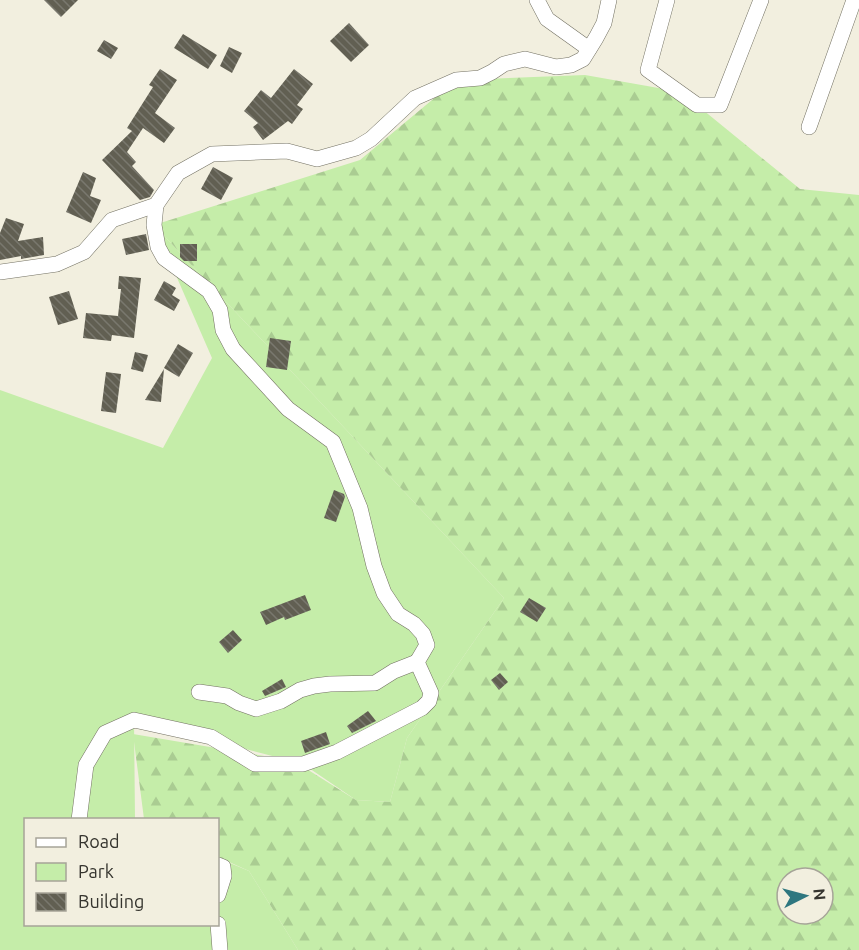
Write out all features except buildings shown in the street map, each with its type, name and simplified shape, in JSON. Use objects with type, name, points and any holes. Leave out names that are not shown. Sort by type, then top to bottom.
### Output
[{"type":"street","points":[[537,0],[547,20],[590,49]]},
{"type":"street","points":[[199,692],[227,696],[256,709],[314,686],[375,684],[394,671],[417,662],[427,645],[423,634],[414,624],[398,614],[384,593],[374,566],[360,508],[333,442],[288,409],[233,349],[223,330],[220,310],[209,291],[165,258],[158,247],[154,225],[156,205],[178,173],[212,154],[287,151],[317,159],[356,148],[370,139],[415,98],[456,80],[480,78],[504,64],[525,59],[556,67],[571,65],[583,59],[590,49],[604,23],[609,0]]},
{"type":"street","points":[[667,0],[648,70],[697,105],[720,105],[761,0]]},
{"type":"street","points":[[810,127],[854,0]]},
{"type":"street","points":[[0,272],[57,264],[84,252],[112,220],[156,205]]},
{"type":"street","points":[[79,818],[86,765],[105,733],[134,720],[211,737],[255,764],[303,764],[337,752],[422,708],[429,701],[431,693],[417,662]]},
{"type":"street","points":[[219,865],[223,867],[224,876],[219,893]]},
{"type":"street","points":[[218,926],[220,950]]},
{"type":"green space","points":[[585,75],[681,92],[800,189],[859,195],[859,950],[298,950],[249,871],[219,857],[219,818],[144,818],[133,734],[294,761],[356,800],[390,802],[407,738],[504,598],[154,225],[360,160],[456,80]]},
{"type":"green space","points":[[154,225],[504,598],[407,738],[390,802],[356,800],[303,764],[134,720],[135,818],[24,818],[24,926],[219,926],[219,858],[249,871],[298,950],[0,950],[0,390],[163,448],[212,358]]}]
